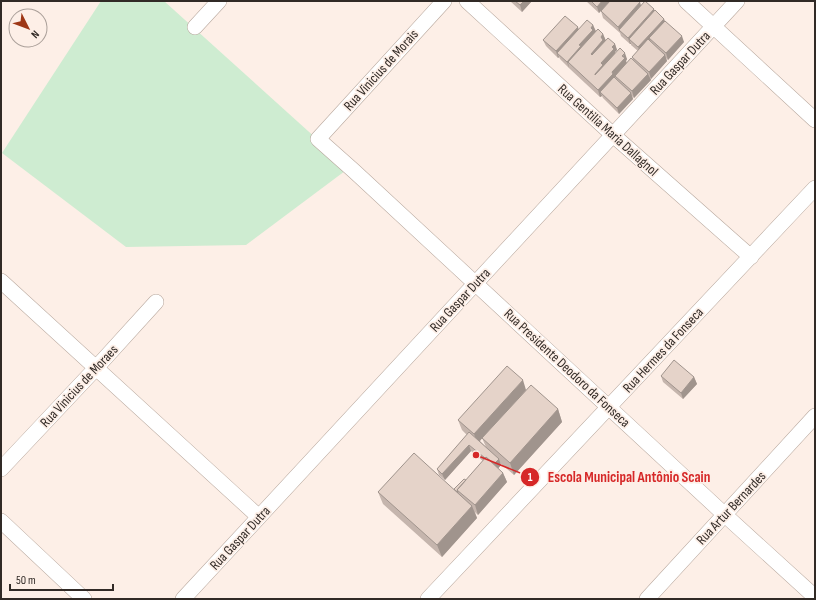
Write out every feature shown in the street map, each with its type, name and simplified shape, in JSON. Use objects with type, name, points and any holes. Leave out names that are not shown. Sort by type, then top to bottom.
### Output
[{"type":"street","points":[[195,27],[219,1]]},
{"type":"street","name":"Rua Vinicius de Morais","points":[[318,139],[444,1]]},
{"type":"street","name":"Rua Gentilia Maria Dallagnol","points":[[467,1],[613,135],[751,257]]},
{"type":"street","points":[[686,1],[815,120]]},
{"type":"street","name":"Rua Gaspar Dutra","points":[[183,599],[737,1]]},
{"type":"street","name":"Rua Presidente Deodoro da Fonseca","points":[[318,139],[815,597]]},
{"type":"street","name":"Rua Hermes da Fonseca","points":[[428,599],[815,188]]},
{"type":"street","points":[[1,282],[259,517]]},
{"type":"street","name":"Rua Vinicius de Moraes","points":[[1,469],[156,302]]},
{"type":"street","name":"Rua Artur Bernardes","points":[[647,599],[815,416]]},
{"type":"street","points":[[1,521],[84,599]]},
{"type":"green space","points":[[101,1],[164,1],[349,168],[246,245],[126,247],[2,153]]},
{"type":"building","points":[[515,1],[524,1],[520,5]]},
{"type":"building","points":[[591,1],[602,1],[597,7]]},
{"type":"building","points":[[610,1],[640,2],[618,27],[601,11]]},
{"type":"building","points":[[645,1],[654,9],[628,38],[619,30]]},
{"type":"building","points":[[655,10],[664,19],[638,47],[629,39]]},
{"type":"building","points":[[565,16],[578,27],[556,51],[543,40]]},
{"type":"building","points":[[587,20],[593,25],[591,28],[593,30],[579,45],[581,46],[567,62],[557,53]]},
{"type":"building","points":[[665,21],[682,36],[666,53],[649,38]]},
{"type":"building","points":[[598,29],[603,34],[601,37],[603,40],[591,54],[592,55],[608,38],[615,44],[612,47],[614,49],[601,63],[603,65],[595,75],[620,48],[625,53],[622,56],[625,58],[598,90],[568,62]]},
{"type":"building","points":[[648,39],[665,55],[649,72],[632,57]]},
{"type":"building","points":[[631,58],[648,74],[632,91],[615,76]]},
{"type":"building","points":[[614,77],[631,93],[617,108],[600,92]]},
{"type":"building","points":[[674,360],[694,377],[681,393],[661,376]]},
{"type":"building","points":[[507,366],[523,380],[474,434],[458,420]]},
{"type":"building","points":[[531,385],[558,409],[510,463],[482,438]]},
{"type":"building","points":[[469,432],[499,459],[494,464],[469,445],[442,474],[437,469]]},
{"type":"building","points":[[414,453],[472,506],[437,545],[378,492]]},
{"type":"building","points":[[486,457],[503,473],[475,505],[457,490]]},
{"type":"building","points":[[464,479],[466,480],[457,490],[458,493],[454,489]]},
{"type":"place","name":"Escola Municipal Antônio Scain","points":[[476,455]]}]
